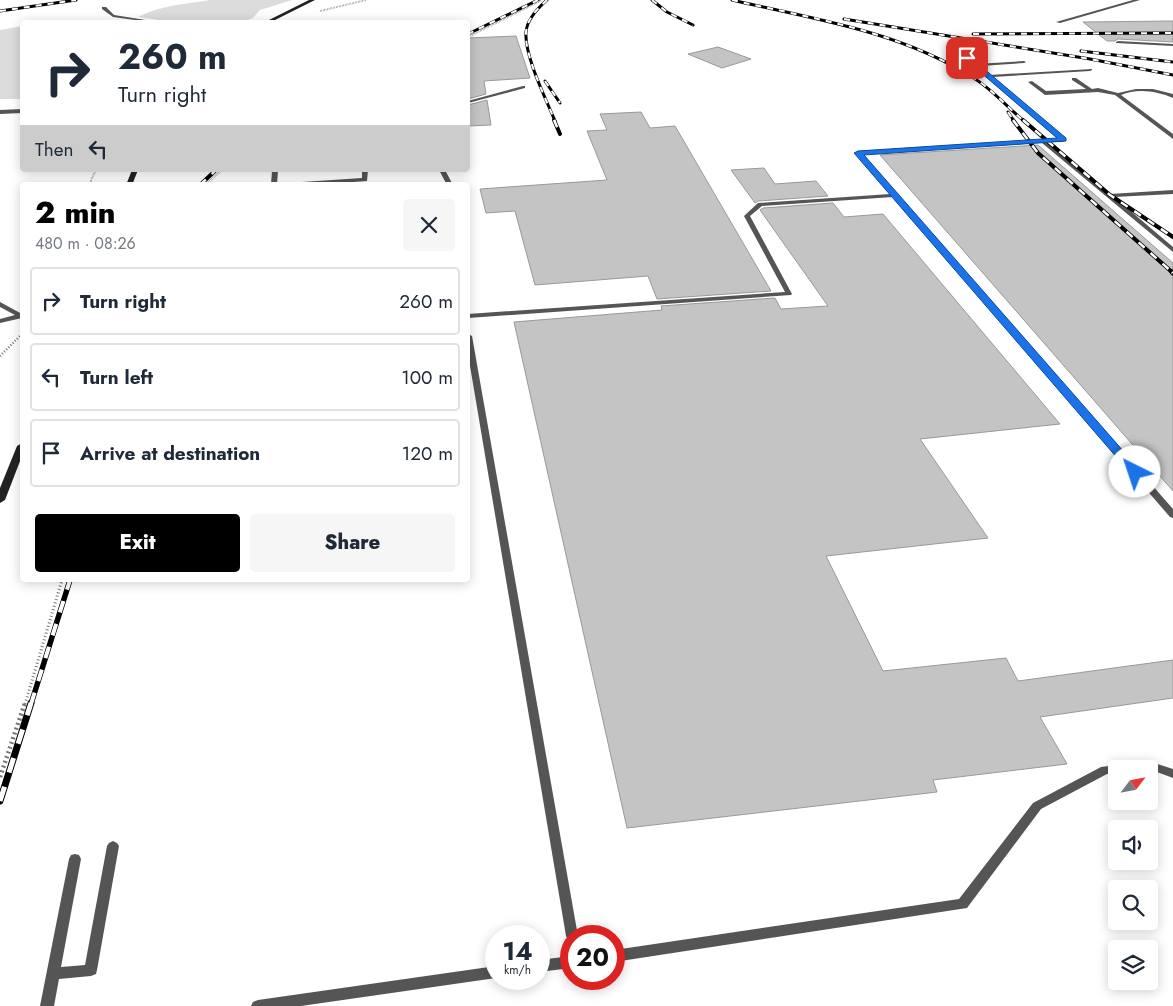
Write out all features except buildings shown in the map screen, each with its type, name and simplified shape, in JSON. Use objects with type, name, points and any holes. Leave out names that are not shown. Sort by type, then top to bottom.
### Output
[{"type":"main road","points":[[272,20],[313,0]]},
{"type":"main road","points":[[0,500],[20,451]]},
{"type":"street","points":[[0,112],[20,111]]},
{"type":"lane","points":[[1058,22],[1138,0]]},
{"type":"lane","points":[[104,8],[113,16],[142,20]]},
{"type":"lane","points":[[1118,42],[1173,45]]},
{"type":"lane","points":[[967,58],[1064,140],[858,153],[1173,515]]},
{"type":"lane","points":[[976,65],[1024,62]]},
{"type":"lane","points":[[989,76],[1090,70]]},
{"type":"lane","points":[[1074,79],[1090,90]]},
{"type":"lane","points":[[1030,82],[1045,93],[1090,90],[1118,94],[1161,90],[1173,96]]},
{"type":"lane","points":[[470,101],[523,87]]},
{"type":"lane","points":[[1118,94],[1118,97],[1173,137]]},
{"type":"lane","points":[[1043,141],[1173,250]]},
{"type":"lane","points":[[334,182],[365,180],[365,172]]},
{"type":"lane","points":[[1109,196],[1173,192]]},
{"type":"lane","points":[[470,316],[789,294],[748,216],[760,204],[895,195]]},
{"type":"lane","points":[[0,304],[20,315]]},
{"type":"lane","points":[[0,321],[20,316]]},
{"type":"lane","points":[[470,348],[570,925]]},
{"type":"lane","points":[[625,954],[963,904],[1037,806],[1105,770],[1148,765],[1173,774]]},
{"type":"lane","points":[[53,974],[91,970],[113,846]]},
{"type":"lane","points":[[47,1006],[75,859]]},
{"type":"lane","points":[[258,1006],[485,974]]},
{"type":"path","points":[[289,11],[328,10],[366,0]]},
{"type":"path","points":[[470,36],[542,0]]},
{"type":"path","points":[[208,182],[220,172]]},
{"type":"path","points":[[0,356],[20,336]]},
{"type":"path","points":[[0,777],[22,718],[61,582]]},
{"type":"shaded area","points":[[210,0],[292,0],[260,10],[253,18],[248,20],[160,20],[138,17],[165,7]]},
{"type":"shaded area","points":[[20,26],[20,99],[0,99],[0,30]]},
{"type":"railway","points":[[0,11],[76,0]]},
{"type":"railway","points":[[470,33],[538,0]]},
{"type":"railway","points":[[547,0],[528,23],[526,42],[536,77],[555,121]]},
{"type":"railway","points":[[652,0],[667,12],[693,25]]},
{"type":"railway","points":[[732,0],[855,28],[915,48],[944,61],[979,81],[1024,121]]},
{"type":"railway","points":[[844,19],[1090,59],[1173,75]]},
{"type":"railway","points":[[973,34],[1173,33]]},
{"type":"railway","points":[[1081,51],[1173,62]]},
{"type":"railway","points":[[545,81],[560,103]]},
{"type":"railway","points":[[1008,112],[1014,121]]},
{"type":"railway","points":[[554,120],[560,134]]},
{"type":"railway","points":[[1013,120],[1038,153],[1172,272]]},
{"type":"railway","points":[[1023,120],[1110,195],[1173,237]]},
{"type":"railway","points":[[203,182],[214,172]]},
{"type":"railway","points":[[31,704],[69,582]]},
{"type":"railway","points":[[0,801],[31,703]]},
{"type":"route","points":[[967,58],[1064,140],[858,153],[1135,472]]}]
